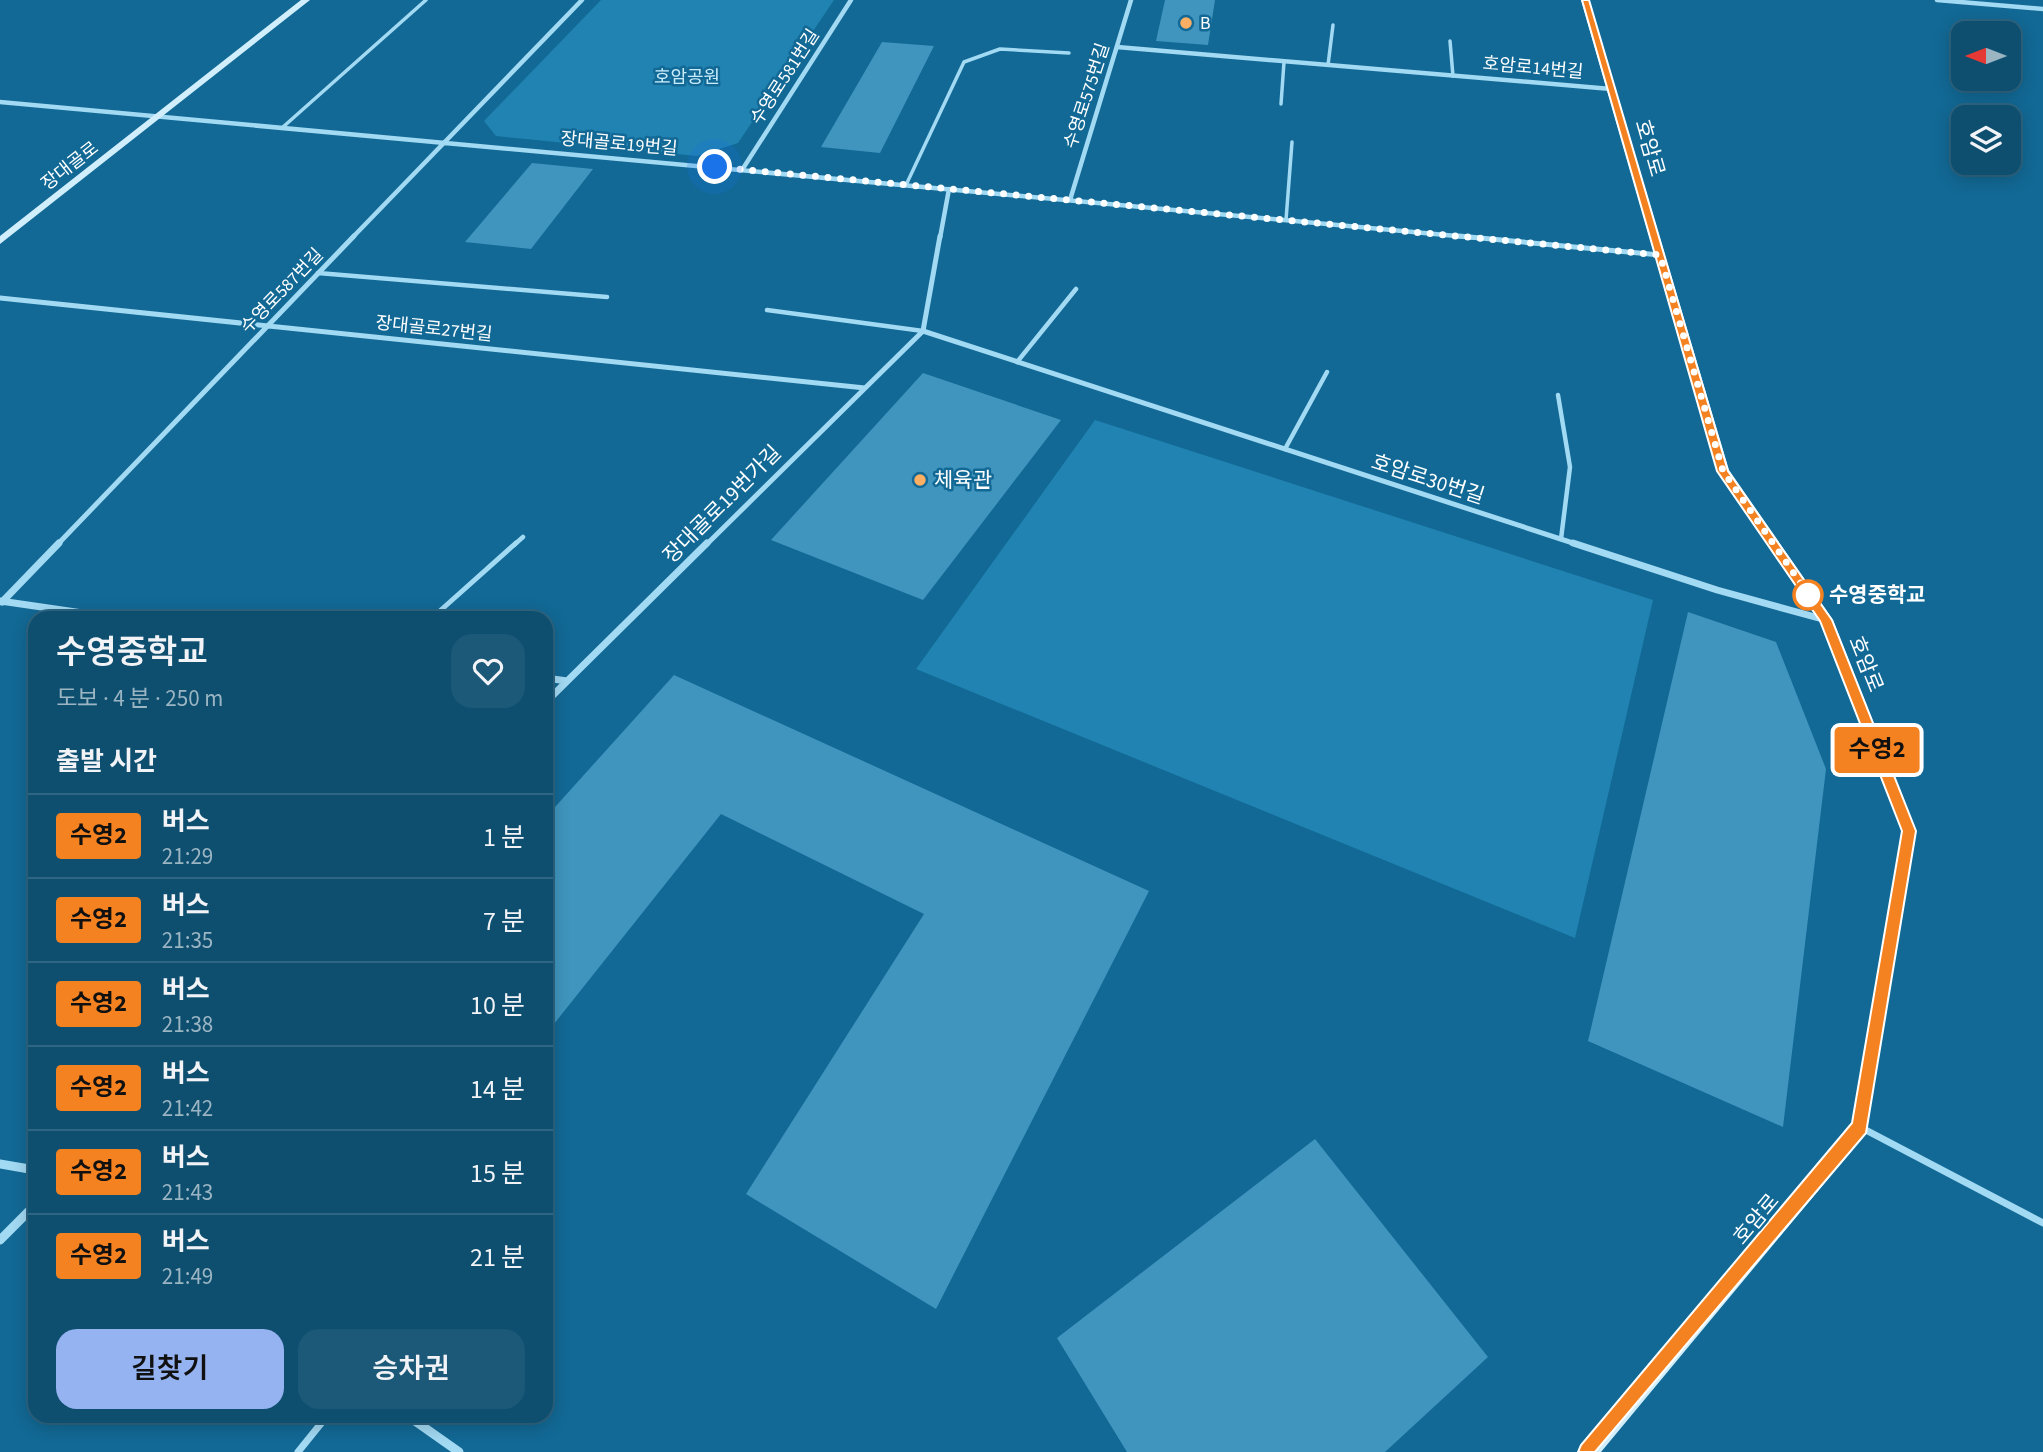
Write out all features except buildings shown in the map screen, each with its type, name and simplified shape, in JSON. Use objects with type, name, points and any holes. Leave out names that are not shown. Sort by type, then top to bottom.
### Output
[{"type":"street","name":"장대골로","points":[[0,241],[306,0]]},
{"type":"street","name":"수영로587번길","points":[[1,602],[582,0]]},
{"type":"street","name":"수영로581번길","points":[[742,170],[851,0]]},
{"type":"street","name":"수영로575번길","points":[[1070,200],[1131,0]]},
{"type":"street","name":"호암로","points":[[1585,0],[1723,471],[1825,620],[1909,831],[1860,1127],[1588,1452]]},
{"type":"street","points":[[1937,0],[2043,9]]},
{"type":"street","name":"호암로14번길","points":[[1117,47],[1611,89]]},
{"type":"street","name":"장대골로","points":[[0,102],[160,116]]},
{"type":"street","name":"장대골로19번길","points":[[160,116],[1660,255]]},
{"type":"street","points":[[923,331],[949,189]]},
{"type":"street","name":"장대골로27번길","points":[[0,298],[865,388]]},
{"type":"street","name":"호암로30번길","points":[[923,331],[1717,590],[1825,620]]},
{"type":"street","name":"장대골로19번가길","points":[[553,695],[923,331]]},
{"type":"street","points":[[1,602],[66,611]]},
{"type":"street","points":[[553,679],[567,681]]},
{"type":"street","points":[[0,1164],[28,1169]]},
{"type":"street","points":[[0,1240],[28,1212]]},
{"type":"street","points":[[418,1423],[459,1452]]},
{"type":"lane","points":[[283,127],[426,0]]},
{"type":"lane","points":[[1328,65],[1333,25]]},
{"type":"lane","name":"호암로14번길","points":[[1450,41],[1453,76]]},
{"type":"lane","points":[[906,185],[964,62],[1000,49],[1069,53]]},
{"type":"lane","points":[[1281,104],[1284,62]]},
{"type":"lane","points":[[1286,220],[1292,142]]},
{"type":"lane","points":[[318,273],[607,298]]},
{"type":"lane","points":[[1017,362],[1076,289]]},
{"type":"lane","points":[[767,310],[923,331]]},
{"type":"lane","points":[[1285,450],[1327,372]]},
{"type":"lane","points":[[1558,394],[1570,467],[1561,539]]},
{"type":"lane","points":[[440,611],[523,537]]},
{"type":"lane","points":[[1860,1127],[2043,1223]]},
{"type":"lane","points":[[298,1452],[321,1423]]},
{"type":"green space","name":"호암공원","points":[[601,0],[834,0],[738,143],[697,156],[496,136],[484,121]]},
{"type":"green space","points":[[1095,420],[1653,600],[1575,938],[916,669]]},
{"type":"bus line","name":"수영2","points":[[1585,0],[1723,471],[1825,620],[1909,831],[1860,1127],[1588,1452]]},
{"type":"place","name":"B","points":[[1186,23]]},
{"type":"place","name":"체육관","points":[[920,480]]},
{"type":"place","name":"수영중학교","points":[[1808,595]]},
{"type":"route","points":[[715,167],[1660,255],[1723,471],[1811,598],[1808,595]]}]
